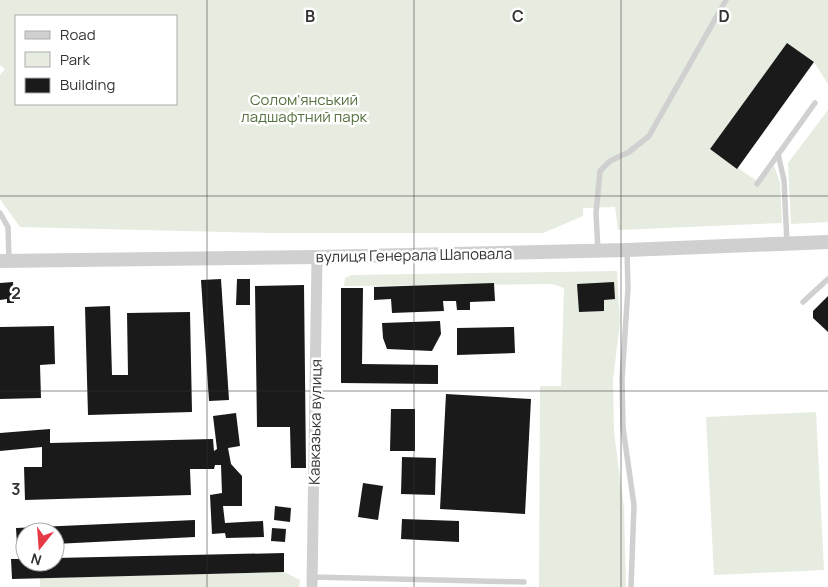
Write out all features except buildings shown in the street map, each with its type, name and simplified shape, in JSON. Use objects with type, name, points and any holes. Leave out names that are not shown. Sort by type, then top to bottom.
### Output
[{"type":"street","name":"вулиця Генерала Шаповала","points":[[4,261],[598,251],[828,242]]},
{"type":"street","name":"Кавказька вулиця","points":[[312,582],[317,257]]},
{"type":"lane","points":[[598,251],[596,213],[600,171],[610,161],[629,152],[649,136],[726,0]]},
{"type":"lane","points":[[757,184],[815,104]]},
{"type":"lane","points":[[778,154],[784,180],[787,244]]},
{"type":"lane","points":[[0,213],[8,227],[4,261]]},
{"type":"lane","points":[[627,250],[627,326],[622,379],[623,428],[634,505],[631,587]]},
{"type":"lane","points":[[803,302],[828,279]]},
{"type":"lane","points":[[312,582],[524,582]]},
{"type":"green space","name":"Солом'янський ладшафтний парк","points":[[0,0],[828,0],[828,84],[814,62],[787,43],[710,149],[760,183],[774,166],[780,182],[782,223],[618,230],[615,207],[583,208],[583,216],[543,233],[270,233],[20,227],[0,199],[0,75],[5,69],[0,65]]},
{"type":"green space","points":[[828,110],[828,222],[791,224],[788,163]]},
{"type":"green space","points":[[617,271],[620,322],[613,380],[614,432],[624,508],[626,587],[539,587],[540,386],[561,386],[564,288],[552,284],[344,286],[345,278],[351,275]]},
{"type":"green space","points":[[816,412],[824,570],[714,575],[706,417]]},
{"type":"green space","points":[[284,572],[300,580],[299,587],[40,587],[40,578]]}]
